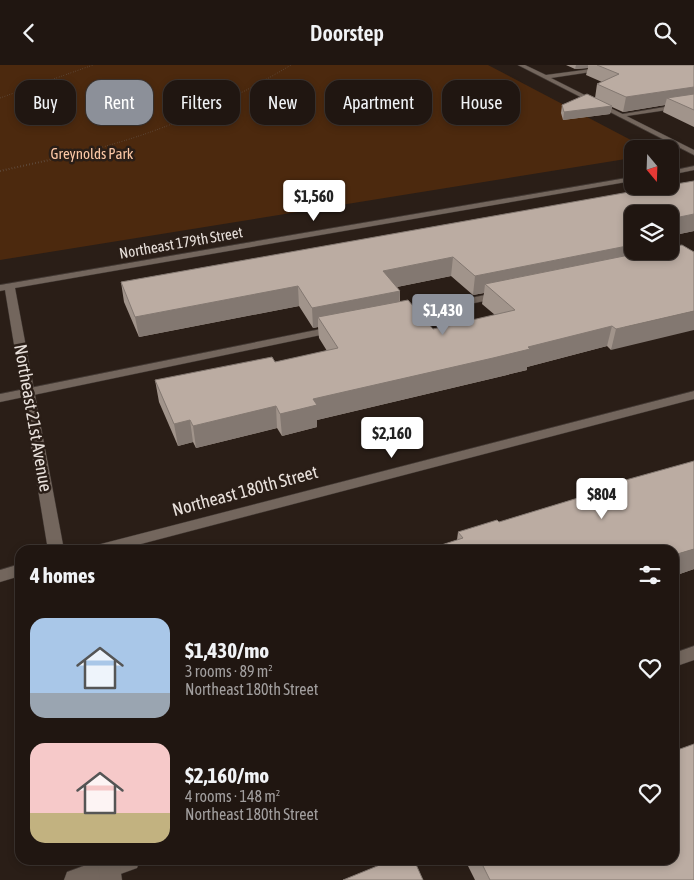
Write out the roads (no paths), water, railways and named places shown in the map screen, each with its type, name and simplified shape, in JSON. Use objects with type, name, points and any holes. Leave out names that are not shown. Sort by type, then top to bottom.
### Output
[{"type":"street","points":[[521,65],[694,153]]},
{"type":"street","points":[[545,77],[634,65]]},
{"type":"street","points":[[620,115],[694,104]]},
{"type":"street","points":[[679,172],[694,169]]},
{"type":"street","name":"Northeast 179th Street","points":[[5,287],[624,180]]},
{"type":"street","name":"Northeast 21st Avenue","points":[[5,287],[29,392],[55,545]]},
{"type":"street","points":[[391,317],[508,293]]},
{"type":"street","points":[[0,398],[352,325]]},
{"type":"street","name":"Northeast 180th Street","points":[[116,545],[694,395]]},
{"type":"street","points":[[0,575],[15,571]]},
{"type":"street","points":[[679,658],[694,653]]},
{"type":"street","points":[[75,880],[114,867]]},
{"type":"park label","name":"Greynolds Park","points":[[92,154]]}]
